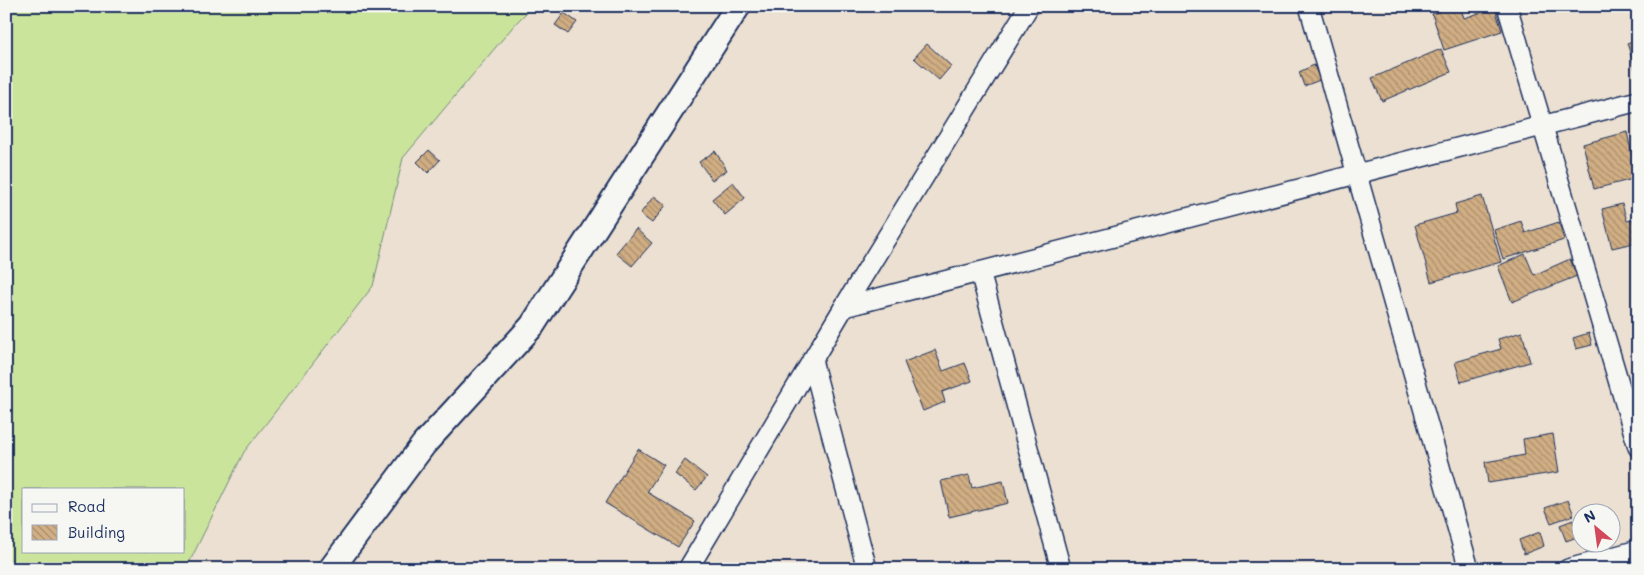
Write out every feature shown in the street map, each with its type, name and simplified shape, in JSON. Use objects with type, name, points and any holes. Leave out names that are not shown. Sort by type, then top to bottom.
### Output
[{"type":"street","points":[[331,569],[424,444],[532,326],[738,6]]},
{"type":"street","points":[[688,569],[844,307],[1029,6]]},
{"type":"street","points":[[1309,6],[1469,569]]},
{"type":"street","points":[[1507,6],[1638,447]]},
{"type":"street","points":[[844,307],[1638,101]]},
{"type":"street","points":[[980,272],[1061,569]]},
{"type":"street","points":[[812,360],[867,569]]},
{"type":"street","points":[[1568,569],[1638,550]]},
{"type":"green space","points":[[6,6],[533,6],[516,23],[403,158],[373,286],[244,452],[186,569],[6,569]]},
{"type":"building","points":[[1460,6],[1464,18],[1495,8],[1502,31],[1444,50],[1432,14]]},
{"type":"building","points":[[564,13],[577,22],[568,34],[555,25]]},
{"type":"building","points":[[1638,39],[1638,75],[1637,75],[1627,43]]},
{"type":"building","points":[[927,44],[951,66],[939,80],[914,58]]},
{"type":"building","points":[[1441,49],[1451,72],[1382,101],[1372,78]]},
{"type":"building","points":[[1314,65],[1320,80],[1304,86],[1299,72]]},
{"type":"building","points":[[1627,132],[1631,151],[1638,149],[1638,196],[1633,179],[1594,189],[1583,144]]},
{"type":"building","points":[[429,150],[440,160],[428,173],[417,162]]},
{"type":"building","points":[[715,151],[727,170],[712,180],[699,162]]},
{"type":"building","points":[[733,182],[745,198],[725,215],[712,199]]},
{"type":"building","points":[[654,196],[666,205],[652,223],[640,214]]},
{"type":"building","points":[[1482,196],[1501,262],[1431,282],[1415,225],[1457,213],[1455,204]]},
{"type":"building","points":[[1622,204],[1627,221],[1638,219],[1638,242],[1612,248],[1602,209]]},
{"type":"building","points":[[1521,221],[1525,233],[1559,222],[1564,240],[1503,259],[1494,230]]},
{"type":"building","points":[[636,229],[652,243],[632,266],[616,253]]},
{"type":"building","points":[[1525,254],[1534,275],[1570,259],[1577,276],[1512,302],[1498,266]]},
{"type":"building","points":[[1522,332],[1530,362],[1461,382],[1455,362],[1501,349],[1498,339]]},
{"type":"building","points":[[1589,333],[1592,345],[1576,349],[1573,338]]},
{"type":"building","points":[[935,350],[943,371],[965,363],[972,381],[942,392],[945,402],[923,411],[904,362]]},
{"type":"building","points":[[1553,434],[1559,472],[1488,483],[1485,462],[1525,455],[1523,439]]},
{"type":"building","points":[[638,449],[664,465],[647,492],[695,521],[678,547],[605,503]]},
{"type":"building","points":[[685,460],[707,477],[696,490],[675,474]]},
{"type":"building","points":[[969,475],[972,488],[1003,481],[1008,503],[949,517],[941,481]]},
{"type":"building","points":[[1568,500],[1572,516],[1551,523],[1545,508]]},
{"type":"building","points":[[1572,520],[1572,539],[1566,541],[1560,525]]},
{"type":"building","points":[[1540,532],[1544,546],[1524,554],[1519,540]]}]
